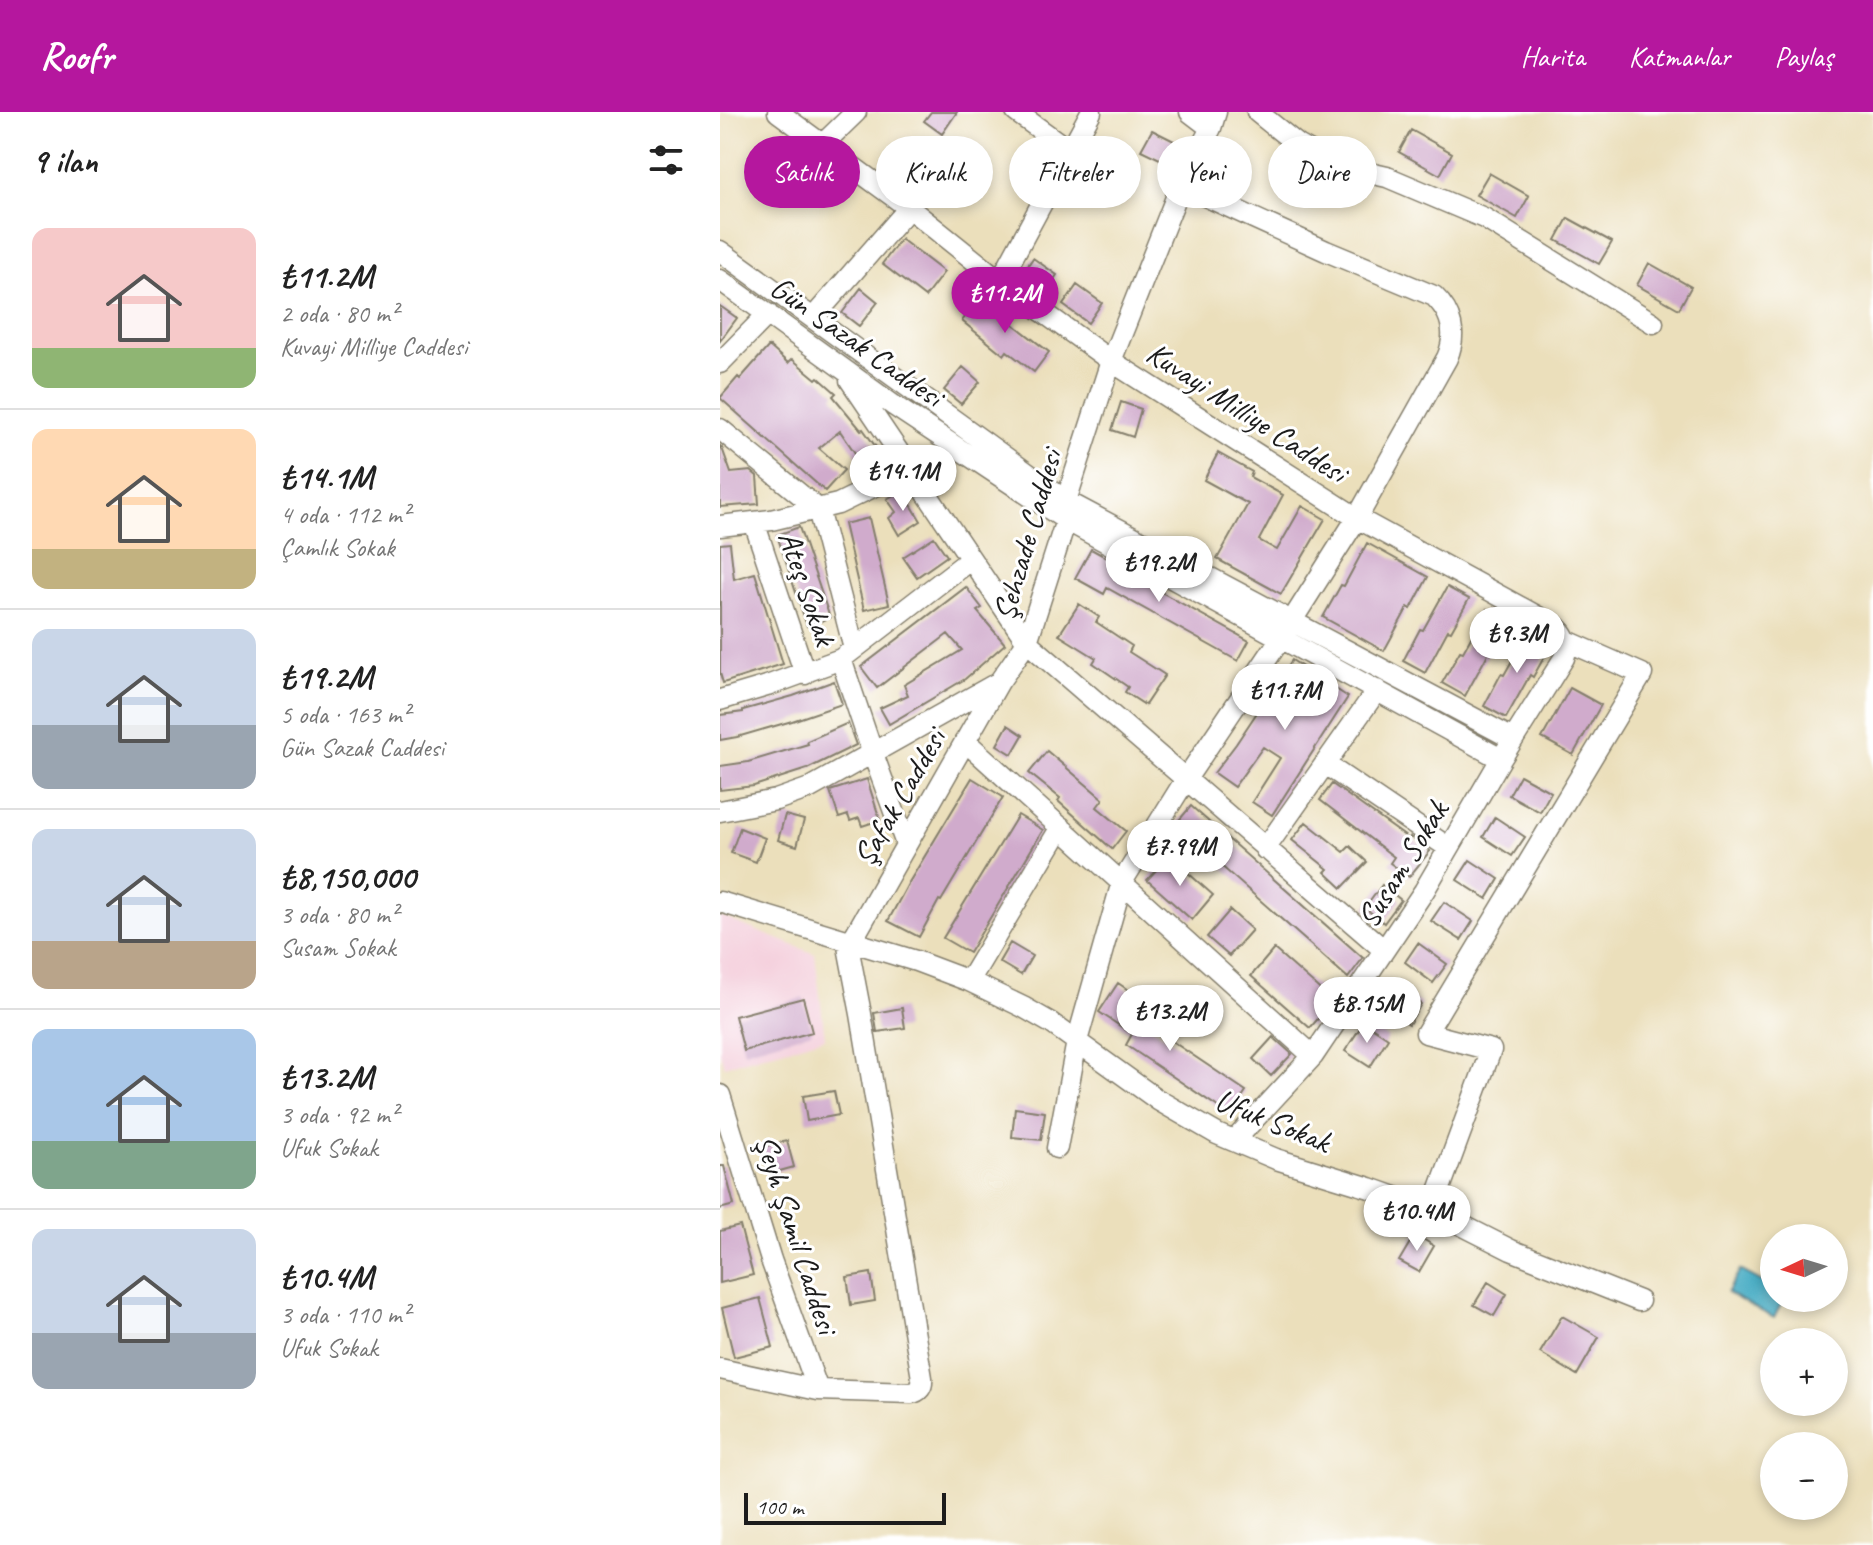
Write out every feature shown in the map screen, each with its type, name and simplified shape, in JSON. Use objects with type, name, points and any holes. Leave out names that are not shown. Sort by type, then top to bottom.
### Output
[{"type":"street","name":"Kuvayi Milliye Caddesi","points":[[778,112],[812,136]]},
{"type":"street","points":[[831,136],[856,112]]},
{"type":"street","points":[[1016,112],[1049,136]]},
{"type":"street","points":[[1078,136],[1091,112]]},
{"type":"street","points":[[1190,112],[1214,120]]},
{"type":"street","points":[[1257,112],[1314,154],[1347,168],[1387,177],[1484,218],[1653,323]]},
{"type":"street","name":"Kuvayi Milliye Caddesi","points":[[909,208],[1000,281],[1111,361],[1357,518],[1555,626],[1567,641],[1642,674],[1426,1033],[1491,1050],[1432,1210]]},
{"type":"street","points":[[813,318],[909,208]]},
{"type":"street","points":[[1000,281],[1039,208]]},
{"type":"street","name":"Şehzade Caddesi","points":[[720,811],[793,795],[825,781],[999,682],[1027,642],[1111,361],[1172,208]]},
{"type":"street","points":[[1057,1148],[1077,1041],[1122,882],[1357,518],[1451,350],[1453,333],[1449,316],[1434,296],[1232,208]]},
{"type":"street","name":"Gün Sazak Caddesi","points":[[720,251],[1066,511]]},
{"type":"street","name":"Gün Sazak Caddesi","points":[[720,280],[893,405],[1066,511],[1286,629],[1513,739]]},
{"type":"street","points":[[720,363],[768,314]]},
{"type":"street","points":[[841,368],[1027,642],[1384,950]]},
{"type":"street","points":[[720,429],[818,509],[848,654],[873,754],[906,844]]},
{"type":"street","points":[[720,526],[838,504],[910,469]]},
{"type":"street","name":"Ateş Sokak","points":[[754,522],[805,674]]},
{"type":"street","points":[[720,700],[805,674],[848,654],[971,559]]},
{"type":"street","name":"Gün Sazak Caddesi","points":[[1286,629],[1377,690],[1501,759]]},
{"type":"street","name":"Susam Sokak","points":[[1234,1141],[1313,1056],[1424,891],[1564,658],[1567,641]]},
{"type":"street","name":"Şafak Caddesi","points":[[849,942],[999,682]]},
{"type":"street","points":[[1265,849],[1377,690]]},
{"type":"street","points":[[965,741],[1313,1056]]},
{"type":"street","points":[[1325,764],[1449,848]]},
{"type":"street","points":[[969,981],[1061,827]]},
{"type":"street","name":"Ufuk Sokak","points":[[720,902],[916,961],[969,981],[1023,1007],[1077,1041],[1158,1100],[1234,1141],[1276,1159],[1432,1210],[1511,1250],[1639,1301]]},
{"type":"street","points":[[720,1369],[818,1390],[911,1393],[919,1389],[922,1382],[849,942]]},
{"type":"street","name":"Şeyh Şamil Caddesi","points":[[720,1097],[771,1260],[818,1390]]},
{"type":"shaded area","points":[[720,916],[815,954],[825,1038],[724,1066],[720,1052]]},
{"type":"water","points":[[1740,1270],[1760,1281],[1760,1311],[1727,1293]]},
{"type":"water","points":[[1763,1312],[1777,1312],[1774,1318]]},
{"type":"building","points":[[931,112],[957,112],[942,134],[924,121]]},
{"type":"building","points":[[1152,130],[1164,136],[1157,136],[1157,158],[1141,150]]},
{"type":"building","points":[[1411,130],[1452,153],[1440,175],[1399,152]]},
{"type":"building","points":[[1489,173],[1529,196],[1517,218],[1476,195]]},
{"type":"building","points":[[1568,218],[1612,242],[1599,264],[1556,240]]},
{"type":"building","points":[[901,239],[944,272],[925,297],[882,264]]},
{"type":"building","points":[[1033,258],[1057,275],[1043,295],[1019,278]]},
{"type":"building","points":[[1649,263],[1691,287],[1679,309],[1637,285]]},
{"type":"building","points":[[1077,285],[1102,303],[1088,323],[1063,305]]},
{"type":"building","points":[[861,288],[878,302],[859,326],[842,313]]},
{"type":"building","points":[[980,298],[1049,352],[1034,372],[1007,351],[1004,355],[962,321]]},
{"type":"building","points":[[720,306],[737,318],[720,341]]},
{"type":"building","points":[[769,346],[788,363],[792,359],[836,393],[833,396],[883,457],[866,469],[840,431],[819,448],[844,470],[825,491],[720,398]]},
{"type":"building","points":[[963,367],[980,382],[961,404],[944,390]]},
{"type":"building","points":[[1121,402],[1141,409],[1133,437],[1112,430]]},
{"type":"building","points":[[720,446],[731,473],[751,471],[757,476],[759,504],[720,507]]},
{"type":"building","points":[[1218,453],[1252,472],[1250,477],[1283,495],[1259,540],[1277,550],[1302,506],[1325,519],[1281,594],[1217,559],[1248,504],[1204,480]]},
{"type":"building","points":[[902,490],[921,521],[899,535],[889,518],[896,512],[887,499]]},
{"type":"building","points":[[869,518],[889,604],[864,610],[844,524]]},
{"type":"building","points":[[799,527],[830,618],[807,626],[777,535]]},
{"type":"building","points":[[934,537],[947,556],[917,577],[903,557]]},
{"type":"building","points":[[730,543],[734,579],[755,573],[783,664],[723,683],[720,673],[720,544]]},
{"type":"building","points":[[1367,543],[1428,577],[1384,651],[1323,617]]},
{"type":"building","points":[[1091,549],[1120,565],[1118,568],[1249,641],[1238,661],[1107,588],[1104,594],[1075,578]]},
{"type":"building","points":[[966,587],[982,608],[977,611],[1005,644],[965,679],[889,724],[880,708],[908,695],[904,685],[962,650],[948,634],[877,688],[861,667]]},
{"type":"building","points":[[1447,587],[1469,599],[1425,673],[1403,661]]},
{"type":"building","points":[[1079,604],[1099,617],[1096,622],[1132,646],[1129,652],[1165,675],[1145,705],[1125,692],[1128,687],[1093,663],[1096,658],[1059,635]]},
{"type":"building","points":[[1487,609],[1509,622],[1465,696],[1442,683]]},
{"type":"building","points":[[1528,632],[1551,645],[1506,718],[1484,706]]},
{"type":"building","points":[[1292,660],[1348,697],[1272,815],[1252,802],[1280,758],[1263,747],[1234,787],[1214,773]]},
{"type":"building","points":[[834,681],[842,704],[720,740],[720,715],[743,712]]},
{"type":"building","points":[[1570,688],[1601,705],[1573,755],[1542,738]]},
{"type":"building","points":[[848,723],[856,745],[807,769],[754,786],[720,790],[720,766],[748,762],[808,744],[807,741]]},
{"type":"building","points":[[1008,725],[1023,735],[1012,754],[997,745]]},
{"type":"building","points":[[1047,751],[1103,799],[1097,807],[1126,831],[1112,849],[1058,801],[1060,798],[1029,773]]},
{"type":"building","points":[[1520,775],[1551,792],[1540,812],[1509,795]]},
{"type":"building","points":[[972,778],[1003,797],[919,937],[888,921]]},
{"type":"building","points":[[867,779],[880,820],[862,826],[859,818],[850,821],[848,815],[839,818],[830,791]]},
{"type":"building","points":[[1332,784],[1430,851],[1409,877],[1390,863],[1394,857],[1320,800]]},
{"type":"building","points":[[1191,806],[1363,958],[1348,978],[1175,825]]},
{"type":"building","points":[[785,815],[804,820],[797,846],[778,840]]},
{"type":"building","points":[[1018,815],[1043,830],[969,953],[943,938]]},
{"type":"building","points":[[1495,817],[1525,837],[1512,856],[1483,837]]},
{"type":"building","points":[[1306,822],[1344,852],[1350,846],[1367,862],[1342,888],[1325,872],[1328,869],[1292,840]]},
{"type":"building","points":[[740,828],[765,838],[756,862],[731,853]]},
{"type":"building","points":[[1169,856],[1213,895],[1192,920],[1147,880]]},
{"type":"building","points":[[1470,860],[1499,879],[1487,899],[1457,880]]},
{"type":"building","points":[[1382,885],[1401,900],[1384,923],[1365,908]]},
{"type":"building","points":[[1444,902],[1473,921],[1461,940],[1431,921]]},
{"type":"building","points":[[1230,910],[1252,930],[1229,956],[1207,937]]},
{"type":"building","points":[[1010,943],[1032,956],[1021,975],[999,962]]},
{"type":"building","points":[[1418,943],[1447,964],[1433,983],[1405,962]]},
{"type":"building","points":[[1274,949],[1333,1001],[1310,1028],[1251,976]]},
{"type":"building","points":[[1118,983],[1143,1000],[1133,1015],[1246,1091],[1230,1115],[1126,1045],[1132,1034],[1099,1012]]},
{"type":"building","points":[[1392,985],[1421,1004],[1409,1024],[1379,1005]]},
{"type":"building","points":[[803,998],[812,1032],[744,1051],[735,1016]]},
{"type":"building","points":[[902,1008],[905,1028],[877,1032],[874,1013]]},
{"type":"building","points":[[1364,1022],[1388,1038],[1370,1067],[1345,1051]]},
{"type":"building","points":[[1273,1037],[1292,1054],[1271,1076],[1253,1059]]},
{"type":"building","points":[[834,1091],[839,1115],[807,1121],[803,1096]]},
{"type":"building","points":[[1015,1108],[1045,1112],[1041,1140],[1012,1137]]},
{"type":"building","points":[[787,1141],[794,1167],[769,1174],[761,1147]]},
{"type":"building","points":[[720,1166],[724,1166],[734,1205],[720,1209]]},
{"type":"building","points":[[740,1226],[753,1275],[720,1283],[720,1231]]},
{"type":"building","points":[[1415,1234],[1434,1246],[1419,1272],[1399,1261]]},
{"type":"building","points":[[871,1273],[875,1301],[851,1305],[847,1277]]},
{"type":"building","points":[[1488,1282],[1507,1294],[1494,1316],[1474,1305]]},
{"type":"building","points":[[760,1298],[773,1347],[734,1357],[722,1308]]},
{"type":"building","points":[[1562,1316],[1599,1337],[1577,1375],[1540,1353]]}]
